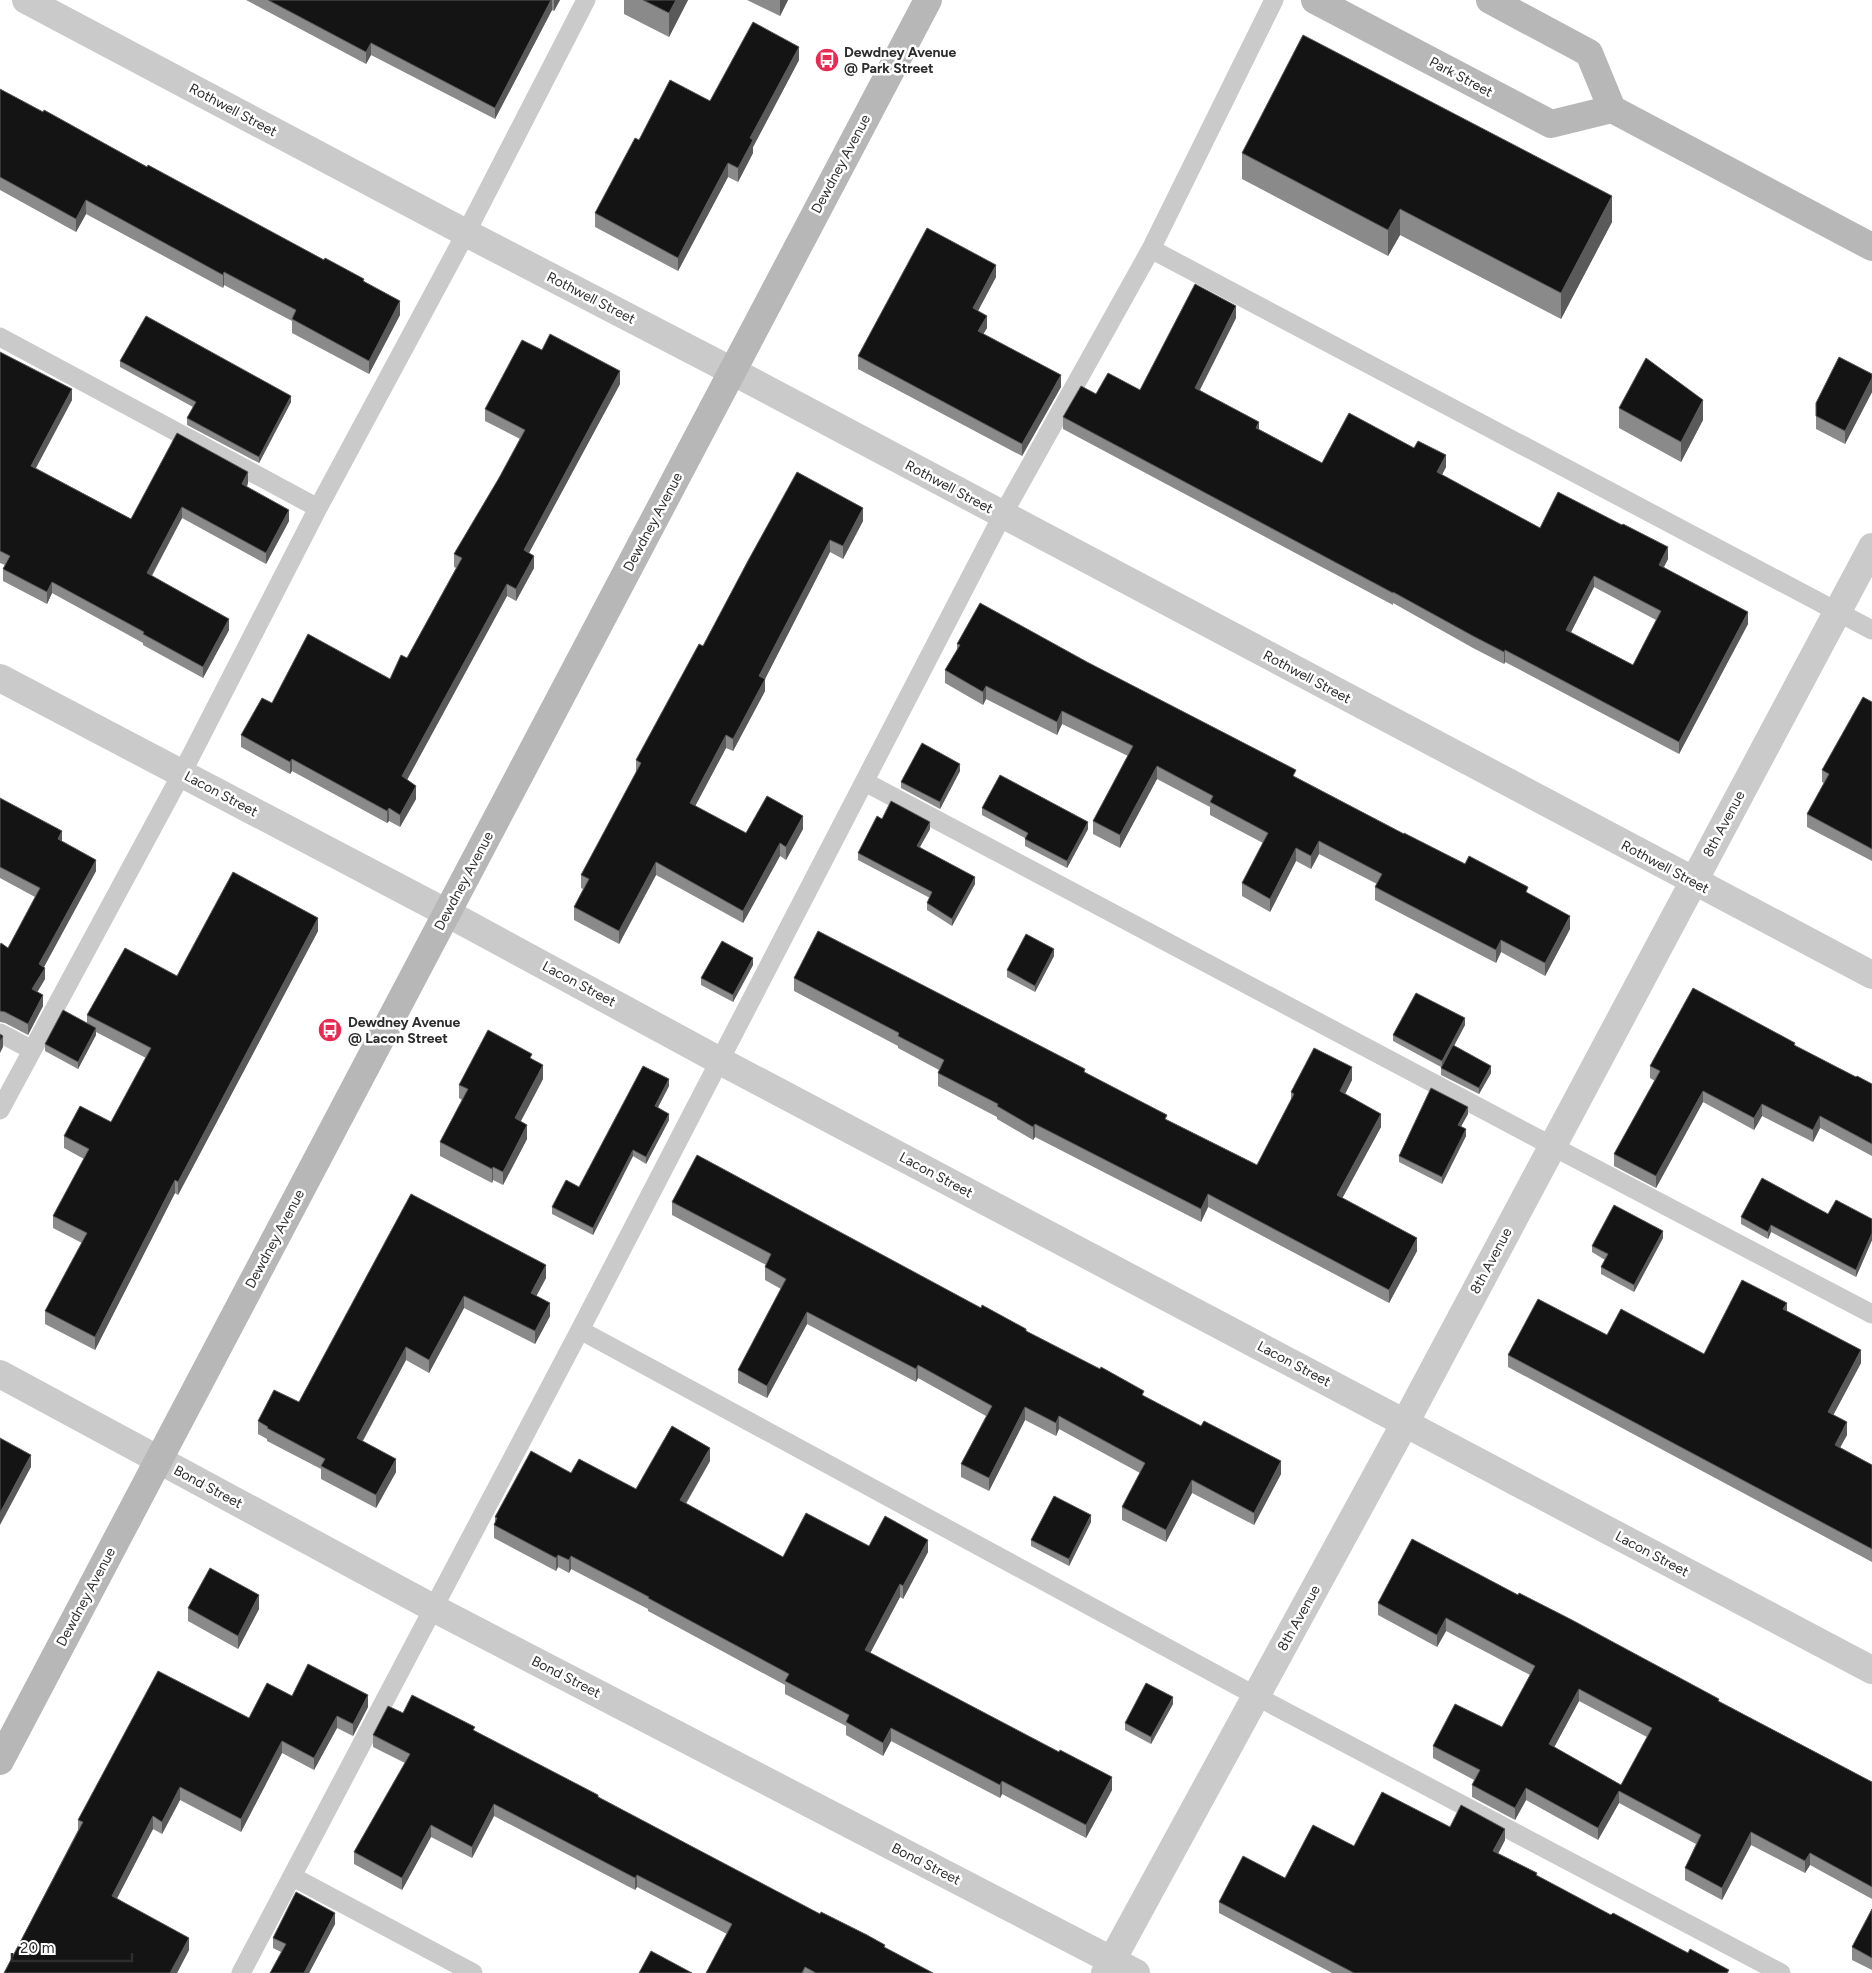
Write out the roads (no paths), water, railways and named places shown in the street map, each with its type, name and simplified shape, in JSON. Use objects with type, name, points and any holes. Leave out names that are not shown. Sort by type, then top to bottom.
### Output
[{"type":"street","name":"Rothwell Street","points":[[26,0],[466,233],[732,371],[1002,516],[1872,976]]},
{"type":"street","name":"Dewdney Avenue","points":[[0,1761],[928,0]]},
{"type":"street","name":"Park Street","points":[[1315,0],[1550,124],[1612,109]]},
{"type":"street","points":[[1490,0],[1589,53],[1612,109],[1872,247]]},
{"type":"street","name":"8th Avenue","points":[[1109,1967],[1405,1423],[1872,547]]},
{"type":"street","name":"Lacon Street","points":[[0,678],[447,912],[720,1060],[1872,1670]]},
{"type":"street","name":"Bond Street","points":[[0,1374],[435,1609],[1109,1967],[1136,1973]]},
{"type":"lane","points":[[0,1110],[182,773],[318,508],[466,233],[586,0]]},
{"type":"lane","points":[[241,1973],[435,1609],[1002,516],[1151,248],[1274,0]]},
{"type":"lane","points":[[1151,248],[1872,630]]},
{"type":"lane","points":[[0,337],[318,508]]},
{"type":"lane","points":[[864,782],[1872,1314]]},
{"type":"lane","points":[[0,1033],[32,1050]]},
{"type":"lane","points":[[580,1330],[1256,1696],[1781,1973]]},
{"type":"lane","points":[[293,1877],[473,1973]]},
{"type":"place","name":"Dewdney Avenue @ Park Street","points":[[827,60]]},
{"type":"place","name":"Dewdney Avenue @ Lacon Street","points":[[330,1030]]}]
